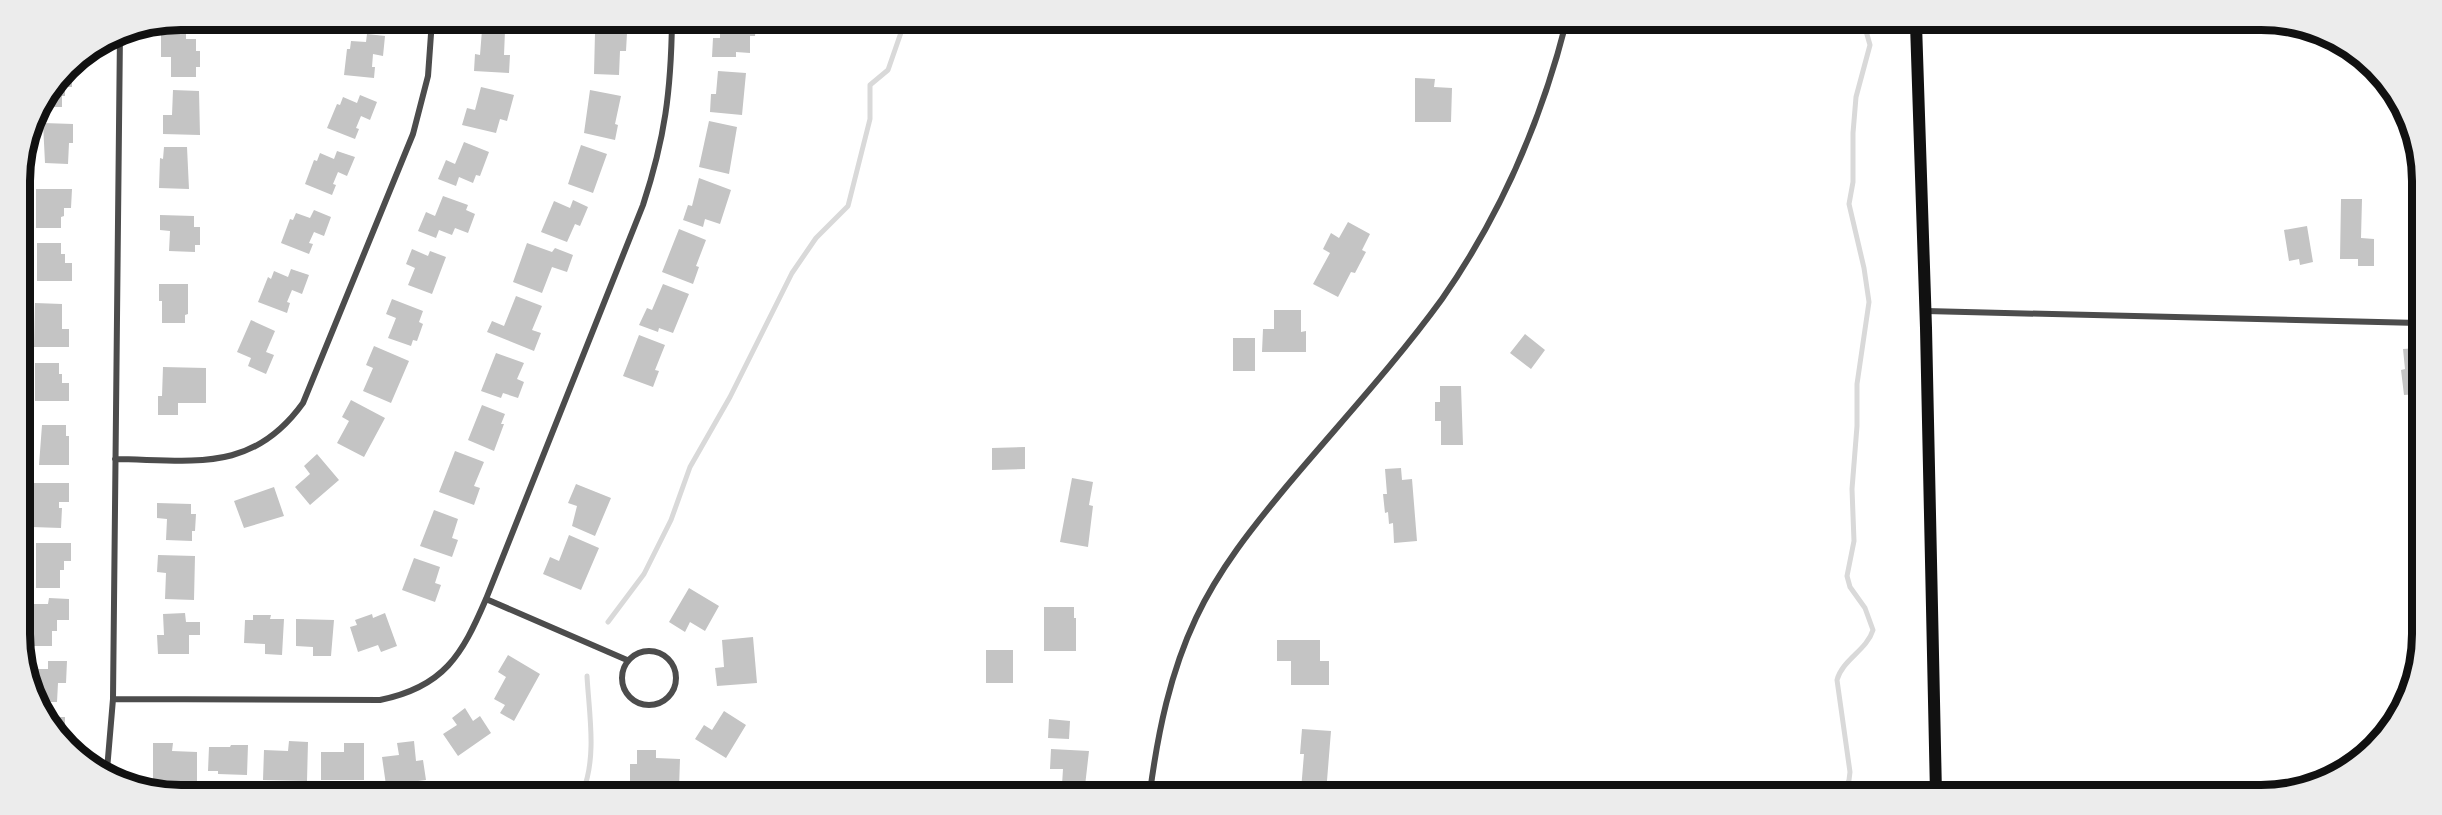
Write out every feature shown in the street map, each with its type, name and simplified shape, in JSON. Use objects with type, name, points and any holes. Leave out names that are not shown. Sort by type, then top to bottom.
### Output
[{"type":"main road","points":[[1916,30],[1926,311],[1936,785]]},
{"type":"street","points":[[115,459],[206,460],[235,456],[253,449],[274,436],[292,419],[303,403],[413,134],[428,76],[431,30]]},
{"type":"street","points":[[113,699],[365,701],[395,697],[427,683],[454,660],[468,640],[486,598],[643,205],[658,159],[667,112],[672,30]]},
{"type":"street","points":[[1151,785],[1172,681],[1184,645],[1209,592],[1240,543],[1408,344],[1443,298],[1479,241],[1509,184],[1534,125],[1564,30]]},
{"type":"street","points":[[107,766],[113,699],[120,43]]},
{"type":"street","points":[[1926,311],[2412,323]]},
{"type":"street","points":[[486,598],[627,660]]},
{"type":"street","points":[[644,651],[654,651],[669,660],[676,677],[675,687],[670,696],[659,704],[649,706],[631,699],[625,692],[621,678],[627,660],[644,651]]},
{"type":"building","points":[[482,30],[505,31],[504,55],[510,55],[509,73],[474,71],[475,54],[480,55]]},
{"type":"building","points":[[720,30],[755,30],[755,36],[750,36],[750,53],[736,52],[736,57],[712,57],[713,38],[720,38]]},
{"type":"building","points":[[595,33],[627,33],[626,51],[620,51],[619,75],[594,74]]},
{"type":"building","points":[[161,34],[186,34],[186,39],[196,39],[196,51],[200,51],[200,67],[196,67],[196,77],[171,77],[171,57],[161,57]]},
{"type":"building","points":[[367,34],[385,36],[383,56],[373,54],[374,78],[344,75],[347,49],[350,49],[351,41],[366,42]]},
{"type":"building","points":[[718,71],[746,73],[742,115],[710,112],[711,94],[716,94]]},
{"type":"building","points":[[72,76],[72,87],[65,87],[65,96],[62,96],[62,107],[50,107]]},
{"type":"building","points":[[1415,78],[1435,79],[1434,87],[1452,88],[1451,122],[1415,122]]},
{"type":"building","points":[[481,87],[514,95],[507,121],[500,119],[496,133],[462,125],[467,108],[475,110]]},
{"type":"building","points":[[173,90],[199,91],[200,135],[163,134],[163,115],[172,115]]},
{"type":"building","points":[[590,90],[621,96],[615,124],[618,125],[615,140],[584,133]]},
{"type":"building","points":[[360,95],[377,102],[370,120],[361,116],[356,128],[359,129],[355,139],[327,128],[337,104],[340,105],[343,97],[357,103]]},
{"type":"building","points":[[709,121],[737,127],[729,174],[699,167]]},
{"type":"building","points":[[43,123],[73,124],[73,143],[69,143],[68,164],[45,163]]},
{"type":"building","points":[[464,142],[489,152],[480,176],[476,175],[473,183],[459,177],[456,186],[438,179],[446,160],[455,164]]},
{"type":"building","points":[[581,145],[607,154],[593,193],[568,184]]},
{"type":"building","points":[[164,147],[187,147],[189,189],[159,188],[160,158],[163,159]]},
{"type":"building","points":[[337,151],[355,157],[347,176],[338,172],[333,184],[336,185],[332,195],[305,184],[314,160],[317,161],[320,153],[334,159]]},
{"type":"building","points":[[699,178],[731,190],[720,224],[705,219],[703,227],[683,220],[688,205],[692,206]]},
{"type":"building","points":[[36,189],[72,189],[71,208],[64,208],[61,228],[36,228]]},
{"type":"building","points":[[443,196],[468,205],[466,210],[475,214],[468,233],[455,228],[452,235],[439,230],[436,238],[418,231],[426,212],[435,216]]},
{"type":"building","points":[[2341,199],[2362,199],[2361,238],[2374,239],[2374,266],[2358,266],[2358,259],[2340,259]]},
{"type":"building","points":[[573,200],[588,207],[580,226],[575,224],[567,242],[541,232],[554,201],[570,208]]},
{"type":"building","points":[[314,210],[331,217],[324,236],[314,232],[309,243],[313,244],[309,254],[281,243],[290,219],[293,220],[296,213],[310,218]]},
{"type":"building","points":[[160,215],[194,216],[194,227],[200,227],[200,245],[195,245],[195,252],[169,251],[170,231],[160,230]]},
{"type":"building","points":[[1348,222],[1370,234],[1362,250],[1366,252],[1355,273],[1351,272],[1338,297],[1313,284],[1330,253],[1323,249],[1331,233],[1339,238]]},
{"type":"building","points":[[2307,226],[2313,262],[2300,265],[2299,259],[2289,261],[2284,230]]},
{"type":"building","points":[[679,229],[706,240],[696,266],[699,267],[693,284],[662,272]]},
{"type":"building","points":[[37,243],[61,243],[61,254],[65,254],[65,263],[72,263],[72,281],[37,281]]},
{"type":"building","points":[[527,243],[552,252],[555,248],[573,255],[567,272],[552,267],[542,293],[513,282]]},
{"type":"building","points":[[412,249],[428,256],[430,251],[446,257],[432,294],[408,285],[415,268],[406,264]]},
{"type":"building","points":[[291,269],[309,275],[302,294],[292,290],[287,302],[290,303],[287,313],[258,302],[268,277],[271,279],[274,271],[288,277]]},
{"type":"building","points":[[159,284],[188,284],[188,314],[185,315],[185,323],[162,323]]},
{"type":"building","points":[[663,284],[689,294],[673,333],[659,328],[658,332],[639,325],[647,308],[652,310]]},
{"type":"building","points":[[516,296],[542,306],[532,330],[541,333],[534,351],[487,332],[492,321],[504,326]]},
{"type":"building","points":[[392,299],[423,311],[419,322],[423,324],[417,341],[413,340],[411,346],[388,338],[396,318],[386,314]]},
{"type":"building","points":[[35,303],[62,304],[62,329],[69,329],[69,347],[34,347]]},
{"type":"building","points":[[1274,310],[1301,310],[1301,332],[1306,331],[1306,352],[1262,352],[1263,329],[1274,329]]},
{"type":"building","points":[[251,320],[275,331],[266,352],[274,355],[266,374],[248,366],[251,358],[237,352]]},
{"type":"building","points":[[1525,334],[1545,350],[1531,369],[1510,353]]},
{"type":"building","points":[[639,335],[665,345],[655,370],[659,371],[653,387],[623,376]]},
{"type":"building","points":[[1233,338],[1255,338],[1255,371],[1233,371]]},
{"type":"building","points":[[374,346],[409,361],[391,403],[363,391],[373,368],[366,365]]},
{"type":"building","points":[[2412,348],[2412,394],[2404,395],[2401,370],[2405,369],[2403,349]]},
{"type":"building","points":[[496,353],[524,363],[517,379],[524,382],[518,398],[503,393],[501,398],[481,391]]},
{"type":"building","points":[[35,363],[59,363],[62,383],[69,383],[69,401],[35,401]]},
{"type":"building","points":[[163,367],[206,368],[206,403],[178,403],[178,415],[158,415],[158,396],[162,396]]},
{"type":"building","points":[[1440,386],[1461,386],[1463,445],[1441,445],[1441,421],[1435,421],[1435,402],[1440,402]]},
{"type":"building","points":[[351,400],[385,418],[364,457],[337,443],[349,421],[342,417]]},
{"type":"building","points":[[482,405],[505,414],[501,424],[504,424],[494,451],[468,440]]},
{"type":"building","points":[[42,425],[66,425],[66,436],[69,436],[69,465],[39,465]]},
{"type":"building","points":[[1025,447],[1025,469],[992,470],[992,448]]},
{"type":"building","points":[[455,451],[484,462],[474,486],[480,488],[474,505],[439,492]]},
{"type":"building","points":[[317,454],[339,480],[310,505],[295,487],[310,474],[304,466]]},
{"type":"building","points":[[1401,468],[1402,480],[1412,479],[1417,541],[1394,543],[1393,523],[1389,524],[1388,512],[1385,513],[1383,494],[1387,494],[1385,469]]},
{"type":"building","points":[[1072,478],[1093,482],[1089,505],[1093,506],[1088,547],[1060,542]]},
{"type":"building","points":[[32,483],[69,483],[69,502],[59,502],[59,508],[62,508],[61,528],[32,527]]},
{"type":"building","points":[[576,484],[611,498],[595,536],[572,526],[577,506],[568,503]]},
{"type":"building","points":[[274,487],[284,516],[244,528],[234,501]]},
{"type":"building","points":[[157,503],[191,504],[191,514],[196,514],[192,541],[166,540],[167,519],[157,518]]},
{"type":"building","points":[[434,510],[458,519],[452,538],[458,540],[452,557],[420,546]]},
{"type":"building","points":[[569,535],[599,548],[581,590],[543,574],[550,557],[559,561]]},
{"type":"building","points":[[36,543],[71,543],[71,561],[64,561],[64,570],[60,570],[60,588],[36,588]]},
{"type":"building","points":[[158,555],[195,556],[194,600],[165,599],[166,573],[157,572]]},
{"type":"building","points":[[414,558],[440,567],[435,583],[441,585],[435,602],[402,590]]},
{"type":"building","points":[[689,588],[719,606],[705,631],[690,622],[685,632],[669,622]]},
{"type":"building","points":[[49,598],[69,599],[69,620],[57,620],[57,631],[52,631],[52,646],[31,646],[30,604],[48,604]]},
{"type":"building","points":[[1044,607],[1074,607],[1076,651],[1044,651]]},
{"type":"building","points":[[185,613],[186,622],[200,622],[200,635],[189,635],[189,654],[158,654],[157,635],[164,635],[163,614]]},
{"type":"building","points":[[385,613],[397,646],[381,652],[378,645],[358,652],[350,627],[357,625],[355,620],[372,614],[373,618]]},
{"type":"building","points":[[253,615],[271,615],[270,619],[284,619],[282,655],[265,654],[265,644],[244,643],[245,620],[253,620]]},
{"type":"building","points":[[296,619],[334,620],[331,656],[313,656],[313,647],[296,646]]},
{"type":"building","points":[[753,637],[757,683],[717,686],[715,668],[724,667],[722,640]]},
{"type":"building","points":[[1277,640],[1320,640],[1320,661],[1329,661],[1329,685],[1291,685],[1291,661],[1277,661]]},
{"type":"building","points":[[986,650],[1013,650],[1013,683],[986,683]]},
{"type":"building","points":[[508,655],[540,674],[514,721],[500,713],[505,705],[494,699],[506,677],[498,672]]},
{"type":"building","points":[[48,661],[67,661],[66,683],[58,683],[57,702],[46,702],[34,669],[48,669]]},
{"type":"building","points":[[465,708],[473,721],[480,716],[491,733],[458,756],[443,734],[457,725],[452,718]]},
{"type":"building","points":[[724,711],[746,725],[726,758],[695,739],[704,725],[712,730]]},
{"type":"building","points":[[55,717],[65,717],[65,731]]},
{"type":"building","points":[[1049,719],[1070,721],[1069,739],[1048,738]]},
{"type":"building","points":[[1302,729],[1331,731],[1327,785],[1301,785],[1304,754],[1300,754]]},
{"type":"building","points":[[289,741],[308,742],[307,781],[263,780],[264,750],[288,751]]},
{"type":"building","points":[[414,741],[416,761],[423,760],[426,780],[386,785],[382,757],[399,755],[397,743]]},
{"type":"building","points":[[153,743],[173,743],[172,751],[197,752],[197,781],[153,781]]},
{"type":"building","points":[[344,743],[364,743],[364,780],[321,780],[321,752],[344,752]]},
{"type":"building","points":[[231,745],[248,745],[247,775],[218,774],[218,771],[208,771],[209,747],[230,747]]},
{"type":"building","points":[[1051,749],[1089,751],[1085,785],[1062,785],[1063,769],[1050,769]]},
{"type":"building","points":[[637,750],[656,750],[656,758],[680,759],[679,785],[630,785],[630,764],[637,764]]},
{"type":"waterway","points":[[608,622],[644,574],[671,520],[690,467],[730,397],[792,273],[816,238],[848,206],[870,119],[870,85],[888,70],[902,30]]},
{"type":"waterway","points":[[1847,785],[1850,772],[1837,680],[1844,667],[1866,643],[1873,630],[1865,608],[1850,587],[1847,576],[1854,541],[1852,489],[1857,426],[1857,384],[1869,302],[1864,268],[1849,204],[1853,182],[1856,97],[1870,45],[1866,30]]},
{"type":"waterway","points":[[585,785],[591,749],[587,676]]}]
